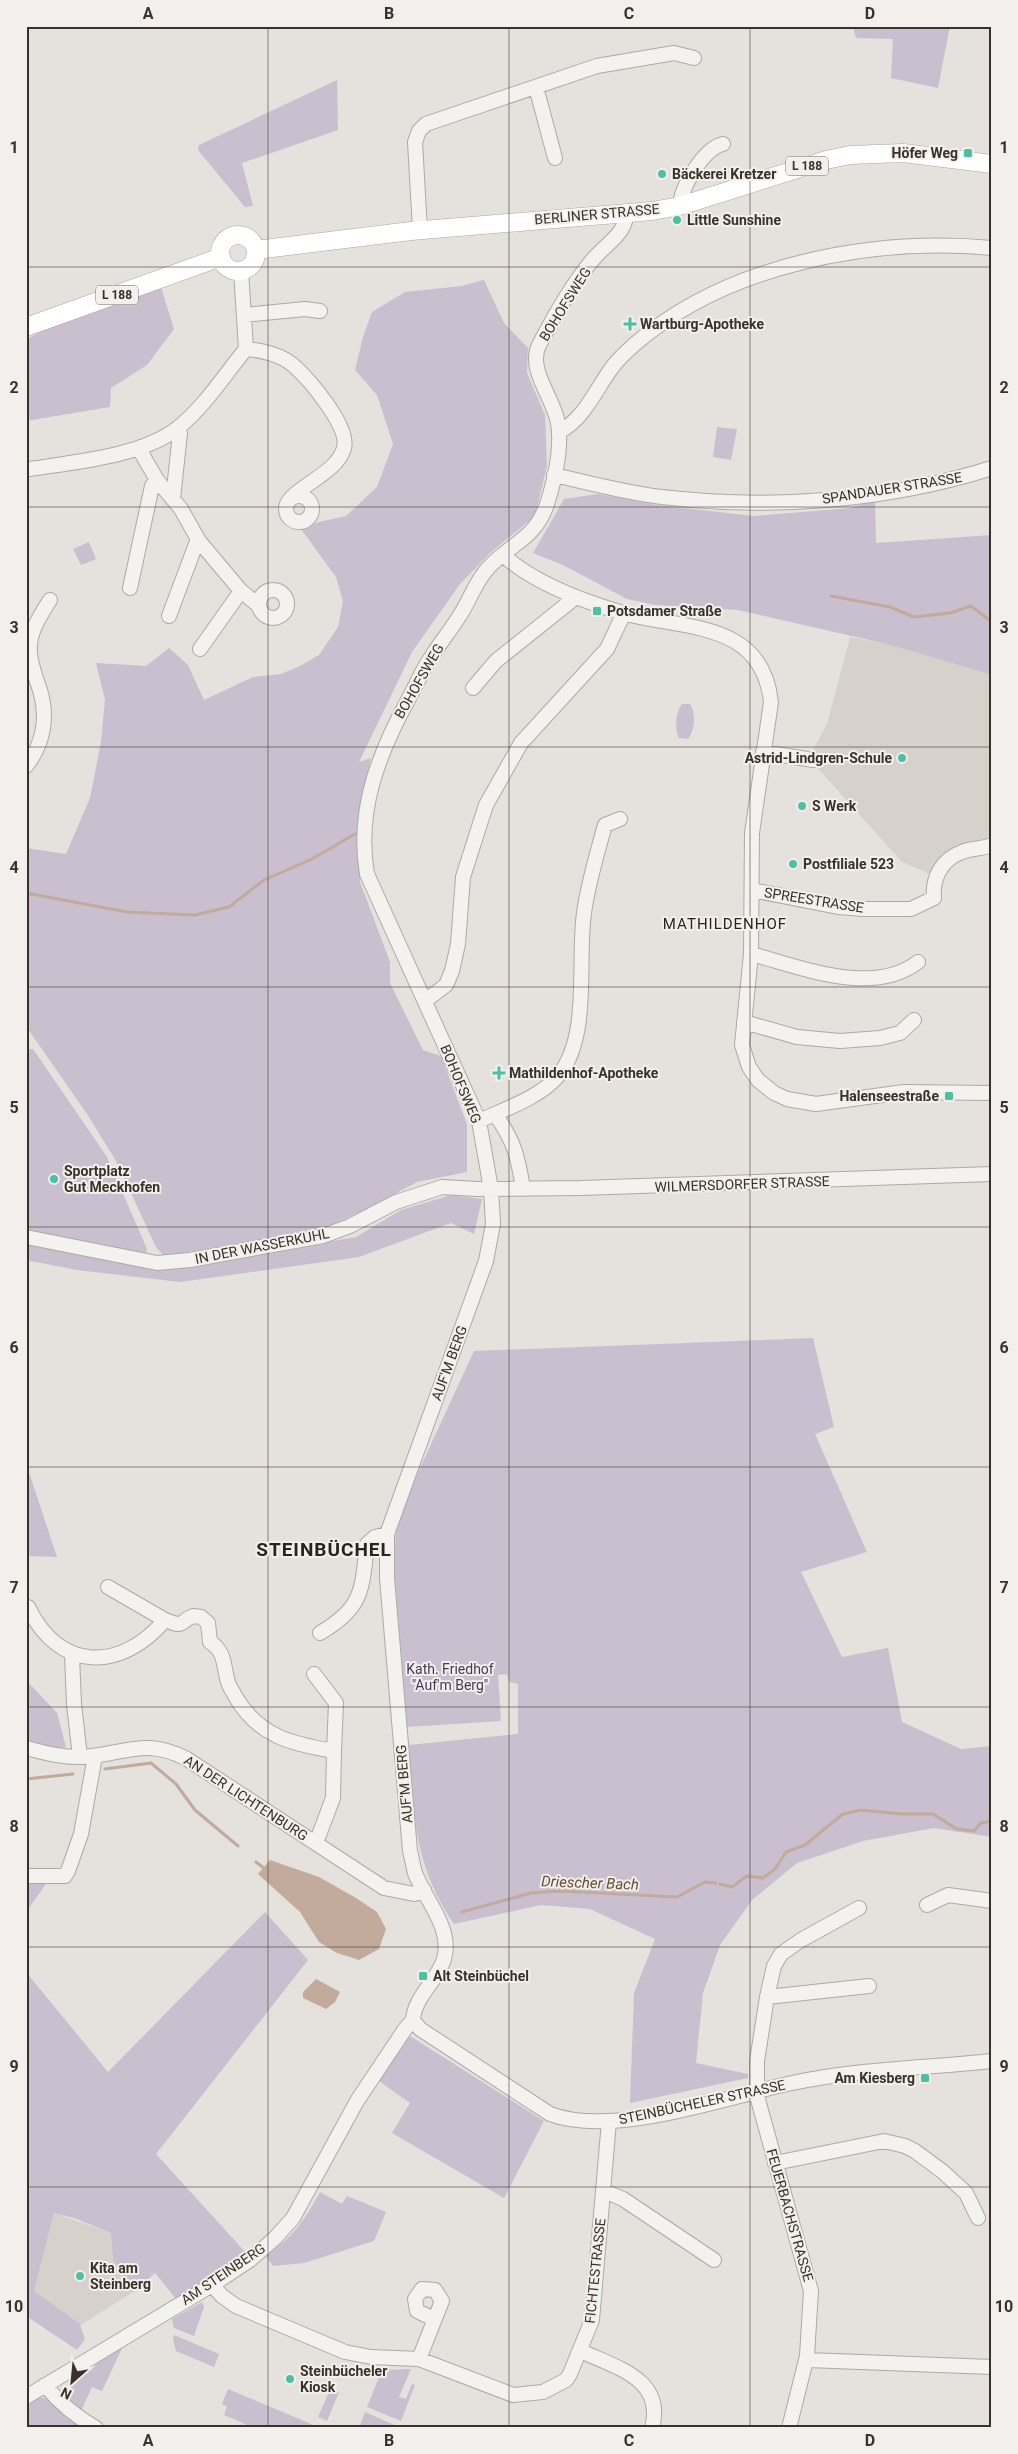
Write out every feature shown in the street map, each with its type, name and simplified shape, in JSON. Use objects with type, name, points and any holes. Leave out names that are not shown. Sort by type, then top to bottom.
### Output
[{"type":"main road","name":"BERLINER STRASSE","points":[[256,250],[420,230],[544,218],[626,214],[680,206],[826,160],[850,155],[903,153],[992,164]]},
{"type":"main road","points":[[237,235],[248,238],[256,250],[251,265],[241,271],[226,266],[220,251],[226,240],[237,235]]},
{"type":"main road","name":"L 188","points":[[26,327],[221,257]]},
{"type":"street","points":[[420,230],[415,142],[422,127],[430,121],[576,73],[619,61],[674,53],[694,58]]},
{"type":"street","points":[[536,87],[555,158]]},
{"type":"street","points":[[680,206],[681,195],[706,154],[715,146],[724,144]]},
{"type":"street","name":"BOHOFSWEG","points":[[491,1189],[479,1121],[367,874],[363,853],[367,800],[386,741],[429,660],[459,616],[481,577],[490,566],[530,534],[541,521],[549,500],[559,432],[555,412],[538,372],[537,350],[582,274],[618,234],[626,221],[626,214]]},
{"type":"street","points":[[559,432],[568,427],[580,414],[612,366],[634,344],[686,308],[719,292],[821,257],[901,247],[964,245],[992,248]]},
{"type":"street","points":[[30,469],[139,449],[157,442],[178,429],[246,349],[241,271]]},
{"type":"street","points":[[244,315],[305,309],[320,311]]},
{"type":"street","points":[[246,349],[277,356],[293,365],[339,420],[344,433],[345,447],[333,465],[292,497]]},
{"type":"street","points":[[555,412],[580,414]]},
{"type":"street","points":[[173,499],[180,433],[178,429]]},
{"type":"street","points":[[139,449],[157,480],[181,509],[199,541],[241,591],[258,605]]},
{"type":"street","name":"SPANDAUER STRASSE","points":[[554,475],[660,497],[765,502],[818,501],[892,491],[992,468]]},
{"type":"street","points":[[130,588],[152,486],[157,480]]},
{"type":"street","points":[[168,616],[196,544],[199,541]]},
{"type":"street","points":[[504,556],[527,573],[576,597],[624,613],[715,632],[732,639],[747,649],[762,667],[769,688],[770,714],[752,833],[751,954],[742,1045],[749,1067],[764,1087],[786,1099],[816,1104],[904,1092],[992,1093]]},
{"type":"street","points":[[200,650],[241,591]]},
{"type":"street","points":[[473,688],[496,661],[576,597]]},
{"type":"street","points":[[26,766],[34,757],[46,724],[41,692],[27,651],[36,622],[50,600]]},
{"type":"street","points":[[425,1001],[446,985],[452,971],[458,944],[463,877],[486,805],[520,743],[607,649],[624,613]]},
{"type":"street","points":[[763,752],[812,760]]},
{"type":"street","points":[[479,1121],[550,1085],[567,1062],[577,1030],[581,947],[588,886],[605,825],[620,819]]},
{"type":"street","name":"SPREESTRASSE","points":[[752,890],[838,907],[911,909],[934,898],[932,885],[940,867],[950,858],[961,852],[992,845]]},
{"type":"street","points":[[751,954],[827,973],[852,977],[877,978],[893,975],[906,972],[918,962]]},
{"type":"street","points":[[744,1022],[797,1037],[840,1041],[880,1038],[900,1033],[914,1020]]},
{"type":"street","name":"BOHOFSWEG","points":[[495,1114],[510,1136],[517,1156],[524,1189]]},
{"type":"street","name":"WILMERSDORFER STRASSE","points":[[491,1189],[992,1174]]},
{"type":"street","name":"IN DER WASSERKUHL","points":[[26,1237],[157,1263],[190,1260],[323,1236],[350,1226],[396,1202],[442,1187],[491,1189]]},
{"type":"street","name":"AUF'M BERG","points":[[413,2020],[416,2008],[445,1955],[441,1926],[415,1874],[410,1851],[387,1578],[387,1534],[486,1261],[493,1224],[491,1189]]},
{"type":"street","points":[[320,1632],[340,1621],[350,1610],[363,1584],[367,1544],[375,1537],[387,1534]]},
{"type":"street","points":[[108,1587],[165,1620],[178,1625],[183,1624],[193,1616],[201,1617],[208,1623],[210,1642],[219,1648],[224,1660],[228,1684],[249,1718],[269,1732],[300,1746],[334,1751]]},
{"type":"street","points":[[28,1607],[36,1623],[55,1644],[72,1655],[103,1658],[119,1653],[146,1640],[165,1620]]},
{"type":"street","points":[[72,1655],[74,1704],[80,1757]]},
{"type":"street","points":[[314,1674],[336,1703],[333,1798],[316,1843]]},
{"type":"street","name":"AN DER LICHTENBURG","points":[[26,1748],[52,1755],[80,1757],[157,1747],[173,1752],[384,1888],[414,1894],[424,1890]]},
{"type":"street","points":[[26,1876],[65,1876],[68,1871],[81,1834],[95,1756]]},
{"type":"street","points":[[927,1905],[948,1895],[992,1901]]},
{"type":"street","name":"FEUERBACHSTRASSE","points":[[789,2428],[807,2360],[812,2291],[775,2163],[757,2092],[757,2061],[767,1997],[774,1966],[780,1954],[800,1940],[859,1908]]},
{"type":"street","points":[[767,1997],[869,1986]]},
{"type":"street","name":"STEINBÜCHELER STRASSE","points":[[413,2020],[420,2029],[550,2114],[566,2120],[609,2121],[669,2111],[792,2083],[833,2076],[992,2061]]},
{"type":"street","name":"AM STEINBERG","points":[[26,2397],[212,2285],[250,2260],[275,2238],[293,2218],[357,2101],[413,2020]]},
{"type":"street","name":"FICHTESTRASSE","points":[[212,2285],[222,2296],[236,2306],[345,2352],[371,2357],[418,2360],[490,2388],[518,2395],[543,2392],[566,2380],[582,2351],[592,2320],[609,2121]]},
{"type":"street","points":[[775,2163],[884,2141],[905,2146],[942,2171],[966,2193],[978,2218]]},
{"type":"street","points":[[604,2191],[623,2199],[714,2260]]},
{"type":"street","points":[[418,2360],[434,2319]]},
{"type":"street","points":[[582,2351],[640,2380],[653,2397],[655,2416],[652,2428]]},
{"type":"street","points":[[807,2360],[992,2367]]},
{"type":"street","points":[[45,2385],[58,2402],[96,2428]]},
{"type":"shaded area","name":"Astrid-Lindgren-Schule","points":[[850,637],[887,644],[992,675],[992,835],[932,875],[902,862],[814,764],[812,752],[827,724]]},
{"type":"shaded area","points":[[270,1860],[319,1877],[377,1912],[386,1929],[379,1949],[359,1960],[337,1953],[319,1942],[300,1912],[258,1874]]},
{"type":"shaded area","points":[[316,1979],[340,1992],[335,2002],[326,2009],[303,1998],[303,1992]]},
{"type":"shaded area","name":"Kita am Steinberg","points":[[54,2213],[111,2233],[113,2260],[133,2292],[79,2326],[34,2291]]},
{"type":"green space","points":[[853,26],[950,26],[938,88],[891,78],[893,39],[856,38]]},
{"type":"green space","points":[[337,80],[338,130],[242,163],[253,206],[245,207],[198,150],[199,145]]},
{"type":"green space","points":[[484,280],[504,323],[528,348],[527,373],[545,415],[547,466],[535,516],[490,553],[460,584],[412,652],[359,762],[371,758],[361,803],[360,882],[390,962],[390,983],[423,1050],[441,1056],[467,1124],[467,1172],[417,1182],[361,1212],[314,1232],[164,1256],[156,1247],[116,1161],[87,1114],[28,1029],[26,848],[66,854],[90,798],[101,742],[105,700],[96,663],[146,666],[169,648],[188,665],[204,700],[253,677],[281,674],[319,655],[338,627],[343,601],[336,577],[301,529],[319,522],[346,516],[377,487],[393,444],[377,395],[355,370],[363,337],[372,312],[405,292],[462,286]]},
{"type":"green space","points":[[161,287],[174,329],[147,365],[111,388],[110,407],[26,421],[26,340],[54,323]]},
{"type":"green space","points":[[717,427],[737,429],[731,460],[713,457]]},
{"type":"green space","points":[[598,494],[657,505],[754,516],[851,508],[875,500],[876,543],[992,535],[992,675],[887,644],[738,610],[655,605],[627,599],[563,565],[533,553],[564,499]]},
{"type":"green space","points":[[89,542],[96,559],[81,565],[73,549]]},
{"type":"green space","points":[[682,704],[690,704],[694,717],[693,727],[688,739],[679,738],[677,734],[677,715]]},
{"type":"green space","points":[[26,1049],[33,1049],[107,1157],[147,1249],[146,1254],[26,1230]]},
{"type":"green space","points":[[451,1195],[482,1199],[474,1234],[451,1223],[359,1257],[180,1282],[77,1270],[26,1260],[26,1243],[184,1266],[356,1237],[401,1210]]},
{"type":"green space","name":"Kath. Friedhof \"Auf'm Berg\"","points":[[813,1338],[834,1427],[815,1434],[867,1552],[801,1572],[842,1657],[888,1648],[902,1722],[961,1749],[992,1746],[992,1837],[934,1828],[863,1841],[797,1863],[752,1900],[720,1945],[703,1993],[696,2063],[748,2074],[748,2078],[630,2103],[634,1993],[655,1939],[590,1909],[541,1905],[454,1924],[430,1881],[418,1838],[412,1794],[409,1745],[518,1734],[518,1684],[509,1682],[507,1674],[498,1675],[501,1721],[407,1727],[394,1566],[396,1528],[409,1492],[474,1351]]},
{"type":"green space","points":[[26,1463],[57,1557],[26,1556]]},
{"type":"green space","points":[[26,1680],[57,1713],[66,1747],[55,1749],[26,1742]]},
{"type":"green space","points":[[26,1881],[48,1881],[26,1912]]},
{"type":"green space","points":[[265,1912],[308,1960],[156,2154],[248,2255],[176,2299],[155,2273],[133,2292],[113,2260],[111,2233],[74,2218],[54,2213],[34,2291],[80,2324],[85,2339],[77,2350],[26,2316],[26,1972],[108,2072]]},
{"type":"green space","points":[[410,2036],[544,2121],[504,2198],[392,2133],[410,2103],[379,2081]]},
{"type":"green space","points":[[320,2192],[342,2204],[347,2196],[386,2212],[374,2241],[304,2263],[273,2266],[266,2256],[284,2242],[297,2228]]},
{"type":"green space","points":[[202,2302],[204,2307],[194,2336],[174,2328],[172,2319]]},
{"type":"green space","points":[[174,2335],[219,2354],[214,2367],[176,2351]]},
{"type":"green space","points":[[124,2344],[102,2391],[92,2387],[81,2411],[64,2399],[60,2391]]},
{"type":"green space","points":[[411,2369],[399,2397],[406,2399],[412,2384],[415,2385],[401,2421],[367,2407],[382,2370]]},
{"type":"green space","points":[[228,2389],[321,2428],[254,2428],[224,2415],[227,2407],[222,2404]]},
{"type":"green space","points":[[333,2389],[339,2392],[327,2421],[318,2417],[329,2392],[332,2393]]},
{"type":"green space","points":[[34,2396],[45,2398],[79,2425],[78,2428],[26,2428],[26,2402]]},
{"type":"green space","points":[[365,2412],[399,2427],[399,2428],[359,2428]]},
{"type":"waterway","points":[[831,596],[890,607],[914,617],[950,613],[971,606],[992,622]]},
{"type":"waterway","points":[[26,893],[127,912],[195,915],[229,907],[264,880],[312,859],[355,834]]},
{"type":"waterway","name":"Driescher Bach","points":[[105,1769],[151,1763],[176,1784],[195,1810],[238,1846]]},
{"type":"waterway","name":"Driescher Bach","points":[[26,1779],[73,1774]]},
{"type":"waterway","name":"Driescher Bach","points":[[720,1884],[732,1887],[747,1876],[763,1878],[775,1869],[786,1852],[805,1845],[843,1814],[861,1810],[902,1814],[933,1814],[957,1829],[974,1831],[981,1823],[992,1821]]},
{"type":"waterway","name":"Driescher Bach","points":[[256,1862],[265,1869]]},
{"type":"waterway","name":"Driescher Bach","points":[[462,1912],[531,1893],[560,1891],[677,1897],[705,1882],[716,1883]]},
{"type":"place","name":"Höfer Weg","points":[[968,153]]},
{"type":"place","name":"Bäckerei Kretzer","points":[[662,174]]},
{"type":"place","name":"Little Sunshine","points":[[677,220]]},
{"type":"place","name":"Wartburg-Apotheke","points":[[630,324]]},
{"type":"place","name":"Potsdamer Straße","points":[[597,611]]},
{"type":"place","name":"Astrid-Lindgren-Schule","points":[[902,758]]},
{"type":"place","name":"S Werk","points":[[802,806]]},
{"type":"place","name":"Postfiliale 523","points":[[793,864]]},
{"type":"place","name":"Mathildenhof-Apotheke","points":[[499,1073]]},
{"type":"place","name":"Halenseestraße","points":[[949,1096]]},
{"type":"place","name":"Sportplatz Gut Meckhofen","points":[[54,1179]]},
{"type":"place","name":"Alt Steinbüchel","points":[[423,1976]]},
{"type":"place","name":"Am Kiesberg","points":[[925,2078]]},
{"type":"place","name":"Kita am Steinberg","points":[[80,2276]]},
{"type":"place","name":"Steinbücheler Kiosk","points":[[290,2379]]},
{"type":"district","name":"MATHILDENHOF","points":[[725,924]]},
{"type":"district","name":"STEINBÜCHEL","points":[[324,1549]]}]
